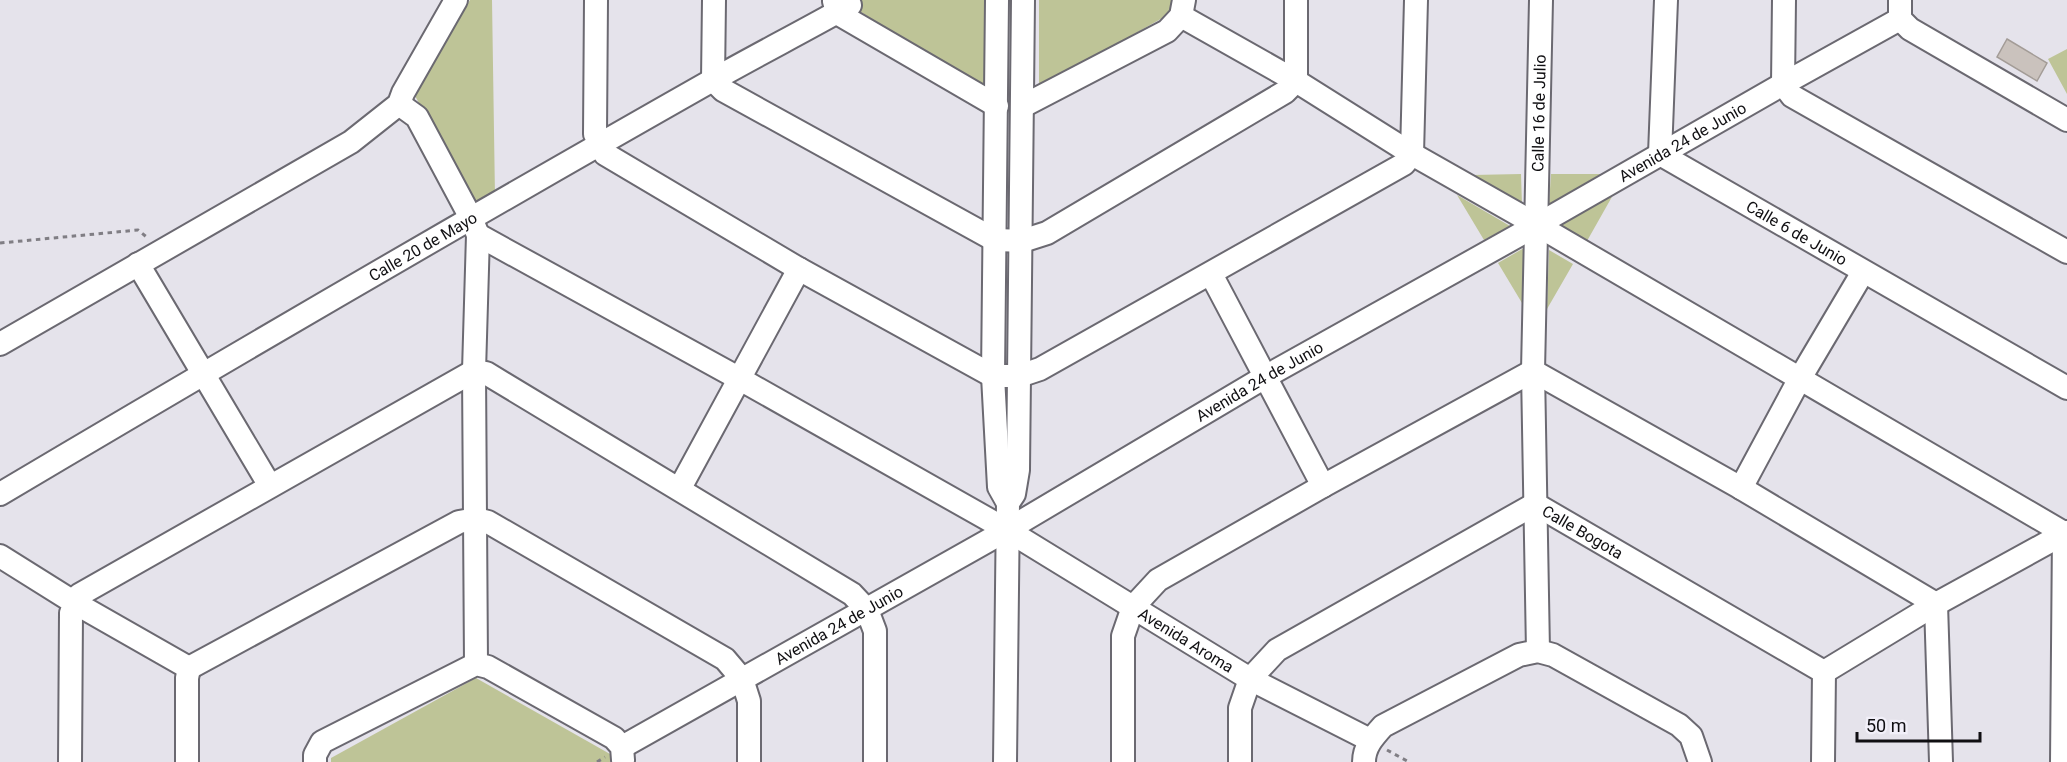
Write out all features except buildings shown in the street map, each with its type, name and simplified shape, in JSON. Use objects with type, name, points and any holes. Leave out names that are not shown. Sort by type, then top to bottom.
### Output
[{"type":"street","points":[[0,344],[351,142],[399,104],[456,0]]},
{"type":"street","points":[[596,0],[595,134],[605,154],[799,269],[993,376],[1019,376],[1040,369],[1404,164],[1412,154],[1416,0]]},
{"type":"street","points":[[714,0],[714,80],[723,90],[995,240],[1022,241],[1047,233],[1285,92],[1296,81],[1296,0]]},
{"type":"street","points":[[997,0],[993,376],[998,478],[1003,496],[1008,503]]},
{"type":"street","points":[[1005,762],[1008,503],[1014,494],[1018,470],[1023,0]]},
{"type":"street","name":"Calle 16 de Julio","points":[[1538,651],[1533,371],[1541,0]]},
{"type":"street","points":[[1660,154],[1666,0]]},
{"type":"street","points":[[1784,0],[1783,84],[1792,96],[2067,252]]},
{"type":"street","points":[[840,6],[997,106]]},
{"type":"street","name":"Calle 20 de Mayo","points":[[0,494],[204,373],[474,226],[600,145],[840,6]]},
{"type":"street","points":[[1023,106],[1167,31],[1183,8],[1412,154],[1799,380],[2066,541]]},
{"type":"street","points":[[1900,10],[1910,29],[2067,120]]},
{"type":"street","name":"Avenida 24 de Junio","points":[[623,754],[742,679],[1007,530],[1265,378],[1783,84],[1900,10]]},
{"type":"street","points":[[399,104],[417,117],[474,226],[476,664]]},
{"type":"street","name":"Calle 6 de Junio","points":[[1660,154],[2067,388]]},
{"type":"street","name":"Avenida Aroma","points":[[474,226],[1007,530],[1250,679],[1370,740]]},
{"type":"street","points":[[138,264],[270,486]]},
{"type":"street","points":[[680,489],[799,269]]},
{"type":"street","points":[[1741,488],[1799,380],[1863,272]]},
{"type":"street","points":[[1211,274],[1323,486]]},
{"type":"street","points":[[70,762],[71,613],[79,595],[474,371],[486,373],[852,594],[867,610],[874,631],[874,762]]},
{"type":"street","points":[[1123,762],[1123,636],[1133,607],[1158,580],[1533,371],[1741,488],[1936,604]]},
{"type":"street","name":"Calle Bogota","points":[[1240,762],[1240,708],[1250,679],[1277,650],[1535,504],[1824,672]]},
{"type":"street","points":[[189,668],[459,522],[476,519],[488,522],[725,659],[742,679],[749,701],[749,762]]},
{"type":"street","points":[[1823,762],[1824,672],[1936,604],[2066,541]]},
{"type":"street","points":[[2062,762],[2066,541]]},
{"type":"street","points":[[0,556],[75,603],[189,668]]},
{"type":"street","points":[[1936,604],[1941,762]]},
{"type":"street","points":[[1364,762],[1364,755],[1370,740],[1383,726],[1519,655],[1538,651],[1553,654],[1679,725],[1691,736],[1700,762]]},
{"type":"street","points":[[315,762],[315,755],[322,742],[476,664],[488,667],[615,738],[623,754]]},
{"type":"street","points":[[187,762],[189,668]]},
{"type":"path","points":[[0,243],[138,230],[150,240],[158,253]]},
{"type":"path","points":[[1370,740],[1409,762]]},
{"type":"green space","points":[[470,0],[492,0],[495,197],[476,208],[414,94]]},
{"type":"green space","points":[[849,0],[984,0],[985,91],[850,5]]},
{"type":"green space","points":[[1039,0],[1173,0],[1173,12],[1039,88]]},
{"type":"green space","points":[[2067,49],[2067,94],[2048,59]]},
{"type":"green space","points":[[1521,174],[1522,205],[1472,175]]},
{"type":"green space","points":[[1551,174],[1601,174],[1549,204]]},
{"type":"green space","points":[[1457,195],[1510,226],[1484,240]]},
{"type":"green space","points":[[1613,195],[1587,241],[1560,226]]},
{"type":"green space","points":[[1524,248],[1525,308],[1498,263]]},
{"type":"green space","points":[[1549,250],[1573,264],[1547,309]]},
{"type":"green space","points":[[476,678],[610,754],[610,762],[331,762],[331,758]]}]
